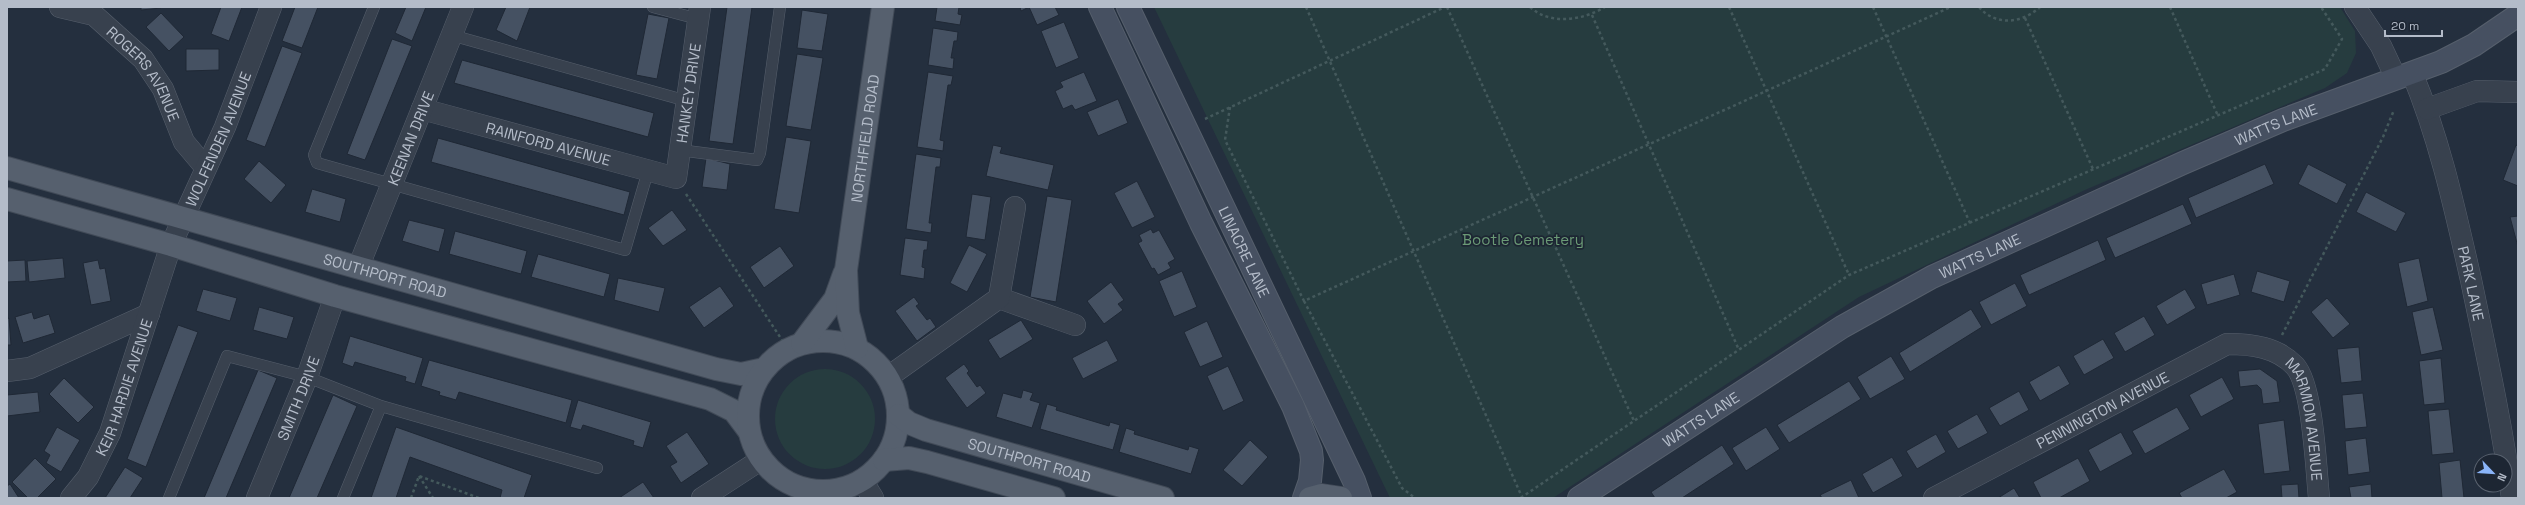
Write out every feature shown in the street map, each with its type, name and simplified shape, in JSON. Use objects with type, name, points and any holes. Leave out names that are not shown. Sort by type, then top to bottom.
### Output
[{"type":"main road","name":"NORTHFIELD ROAD","points":[[857,348],[848,313],[846,270],[883,7]]},
{"type":"main road","name":"SOUTHPORT ROAD","points":[[7,168],[716,369],[741,374],[764,368]]},
{"type":"main road","points":[[7,199],[171,245],[335,296],[710,399],[734,410],[749,431],[762,459],[777,475],[792,498]]},
{"type":"main road","name":"NORTHFIELD ROAD","points":[[795,346],[835,299],[846,270]]},
{"type":"main road","points":[[749,431],[750,398],[764,368],[775,357],[795,346],[820,340],[839,342],[857,348],[880,365],[888,377],[896,395],[899,415],[895,439],[884,460],[854,491],[808,490],[792,484],[777,475]]},
{"type":"main road","name":"SOUTHPORT ROAD","points":[[899,415],[909,423],[926,430],[1163,498]]},
{"type":"main road","name":"SOUTHPORT ROAD","points":[[884,460],[909,458],[927,462],[1054,498]]},
{"type":"main road","points":[[1310,498],[1321,495],[1341,498]]},
{"type":"street","name":"ROGERS AVENUE","points":[[60,7],[95,11],[143,59],[163,89],[184,142],[205,167]]},
{"type":"street","name":"WOLFENDEN AVENUE","points":[[164,269],[171,245],[182,218],[225,127],[271,7]]},
{"type":"street","name":"KEENAN DRIVE","points":[[358,268],[462,7]]},
{"type":"street","name":"LINACRE LANE","points":[[1100,7],[1201,223],[1294,406],[1311,450],[1312,460],[1310,481],[1304,498]]},
{"type":"street","name":"LINACRE LANE","points":[[1128,7],[1354,481],[1360,498]]},
{"type":"street","name":"PARK LANE","points":[[2355,7],[2381,46],[2427,109],[2449,183],[2481,327],[2512,498]]},
{"type":"street","name":"HANKEY DRIVE","points":[[676,178],[699,13]]},
{"type":"street","name":"WATTS LANE","points":[[1579,498],[1842,327],[1932,277],[2183,162],[2283,120],[2404,76],[2459,54],[2518,15]]},
{"type":"street","points":[[2427,109],[2477,91],[2518,92]]},
{"type":"street","name":"RAINFORD AVENUE","points":[[422,109],[676,178]]},
{"type":"street","points":[[888,377],[999,298],[1015,207]]},
{"type":"street","name":"KEIR HARDIE AVENUE","points":[[71,498],[88,478],[110,433],[164,269]]},
{"type":"street","name":"SMITH DRIVE","points":[[258,498],[307,377],[335,296]]},
{"type":"street","points":[[999,298],[1075,325]]},
{"type":"street","points":[[7,372],[30,368],[149,314]]},
{"type":"street","name":"PENNINGTON AVENUE","points":[[1934,498],[2227,344],[2258,346],[2274,351]]},
{"type":"street","name":"MARMION AVENUE","points":[[2274,351],[2295,366],[2300,376],[2309,404],[2319,498]]},
{"type":"street","points":[[702,498],[762,459]]},
{"type":"lane","points":[[374,7],[314,155],[314,160],[322,166],[625,250],[648,170]]},
{"type":"lane","points":[[653,7],[699,13]]},
{"type":"lane","points":[[679,150],[756,160],[760,153],[780,7]]},
{"type":"lane","points":[[451,35],[687,101]]},
{"type":"lane","points":[[169,498],[228,356],[307,377],[381,406],[597,468]]},
{"type":"lane","points":[[343,498],[381,406]]},
{"type":"path","points":[[1306,7],[1521,497],[1849,275],[2325,69],[2342,39],[2321,7]]},
{"type":"path","points":[[1185,129],[1446,7],[1634,421]]},
{"type":"path","points":[[1530,7],[1551,18],[1572,20],[1592,15],[1605,7]]},
{"type":"path","points":[[1729,7],[1849,275]]},
{"type":"path","points":[[1874,7],[1970,223]]},
{"type":"path","points":[[1304,301],[1951,7]]},
{"type":"path","points":[[1979,7],[1992,17],[2005,21],[2025,18],[2040,7]]},
{"type":"path","points":[[2170,7],[2218,116]]},
{"type":"path","points":[[1592,15],[1739,350]]},
{"type":"path","points":[[2025,18],[2094,169]]},
{"type":"path","points":[[1230,107],[1225,140],[1304,301],[1402,488],[1415,498]]},
{"type":"path","points":[[2274,351],[2383,137],[2394,110]]},
{"type":"path","points":[[676,178],[795,346]]},
{"type":"path","points":[[411,498],[419,476]]},
{"type":"path","points":[[419,476],[433,498]]},
{"type":"path","points":[[419,476],[479,498]]},
{"type":"green space","name":"Bootle Cemetery","points":[[1154,7],[2340,7],[2355,31],[2356,53],[2347,73],[2325,88],[2085,190],[1859,297],[1553,498],[1390,498]]},
{"type":"green space","points":[[825,369],[844,372],[861,383],[872,400],[875,419],[872,438],[861,455],[844,466],[825,469],[806,466],[789,455],[778,438],[775,419],[778,400],[789,383],[806,372]]},
{"type":"building","points":[[141,7],[161,7],[161,8],[141,10]]},
{"type":"building","points":[[221,7],[242,7],[229,41],[211,34]]},
{"type":"building","points":[[295,7],[318,7],[302,48],[282,41]]},
{"type":"building","points":[[406,7],[426,7],[412,41],[395,33]]},
{"type":"building","points":[[506,7],[530,7],[517,41],[496,30]]},
{"type":"building","points":[[727,7],[752,7],[733,144],[709,141]]},
{"type":"building","points":[[937,7],[959,7],[958,14],[962,15],[960,25],[935,21]]},
{"type":"building","points":[[1020,7],[1029,7],[1021,11]]},
{"type":"building","points":[[1029,7],[1055,7],[1059,15],[1037,25]]},
{"type":"building","points":[[802,10],[828,14],[822,51],[797,48]]},
{"type":"building","points":[[161,13],[184,37],[169,51],[146,27]]},
{"type":"building","points":[[648,14],[669,18],[657,79],[636,75]]},
{"type":"building","points":[[1064,22],[1079,58],[1056,68],[1041,31]]},
{"type":"building","points":[[933,28],[958,32],[957,41],[954,41],[951,58],[954,58],[953,69],[928,65]]},
{"type":"building","points":[[392,39],[412,46],[365,160],[347,154]]},
{"type":"building","points":[[282,46],[302,53],[265,147],[246,140]]},
{"type":"building","points":[[186,49],[219,49],[219,70],[186,71]]},
{"type":"building","points":[[797,54],[823,58],[811,130],[786,126]]},
{"type":"building","points":[[462,60],[654,113],[648,137],[454,83]]},
{"type":"building","points":[[928,72],[953,76],[951,85],[948,85],[940,140],[944,141],[943,151],[917,147]]},
{"type":"building","points":[[1084,72],[1097,101],[1075,110],[1072,105],[1063,109],[1055,91],[1063,87],[1060,82]]},
{"type":"building","points":[[1118,99],[1128,123],[1098,136],[1087,112]]},
{"type":"building","points":[[786,137],[811,141],[799,213],[774,209]]},
{"type":"building","points":[[438,138],[630,192],[624,215],[431,162]]},
{"type":"building","points":[[993,145],[1002,147],[1000,153],[1054,165],[1048,190],[986,176]]},
{"type":"building","points":[[2516,145],[2518,146],[2518,186],[2503,180]]},
{"type":"building","points":[[916,154],[941,158],[940,167],[936,167],[929,223],[932,223],[931,233],[906,229]]},
{"type":"building","points":[[706,158],[730,164],[727,190],[702,187]]},
{"type":"building","points":[[259,161],[286,185],[271,203],[244,179]]},
{"type":"building","points":[[2265,164],[2274,184],[2196,218],[2188,198]]},
{"type":"building","points":[[2308,164],[2347,184],[2337,204],[2298,184]]},
{"type":"building","points":[[1137,181],[1155,217],[1132,228],[1114,193]]},
{"type":"building","points":[[312,189],[346,199],[340,222],[305,212]]},
{"type":"building","points":[[2366,192],[2406,213],[2396,232],[2356,212]]},
{"type":"building","points":[[972,194],[991,197],[985,240],[966,237]]},
{"type":"building","points":[[1047,196],[1072,200],[1056,302],[1030,297]]},
{"type":"building","points":[[2183,204],[2192,224],[2115,258],[2106,238]]},
{"type":"building","points":[[672,210],[687,230],[663,246],[648,228]]},
{"type":"building","points":[[2518,216],[2518,247],[2510,217]]},
{"type":"building","points":[[409,220],[445,229],[439,252],[402,241]]},
{"type":"building","points":[[1151,229],[1153,233],[1159,230],[1175,259],[1168,263],[1171,268],[1158,275],[1154,268],[1152,269],[1138,243],[1142,241],[1139,235]]},
{"type":"building","points":[[455,231],[527,251],[521,274],[449,254]]},
{"type":"building","points":[[905,238],[928,241],[927,250],[924,250],[922,267],[925,268],[924,279],[900,275]]},
{"type":"building","points":[[2098,240],[2106,260],[2029,295],[2020,275]]},
{"type":"building","points":[[969,245],[987,254],[967,292],[950,283]]},
{"type":"building","points":[[780,246],[794,266],[764,288],[750,267]]},
{"type":"building","points":[[538,254],[610,274],[604,297],[531,277]]},
{"type":"building","points":[[63,258],[65,278],[29,282],[27,261]]},
{"type":"building","points":[[2419,258],[2428,301],[2407,307],[2398,263]]},
{"type":"building","points":[[25,260],[26,281],[7,282],[7,261]]},
{"type":"building","points":[[98,260],[100,269],[105,268],[111,301],[91,305],[83,263]]},
{"type":"building","points":[[1182,271],[1197,307],[1174,317],[1159,281]]},
{"type":"building","points":[[2257,271],[2290,281],[2284,302],[2251,292]]},
{"type":"building","points":[[2234,274],[2240,295],[2207,305],[2201,284]]},
{"type":"building","points":[[618,278],[665,288],[659,312],[614,300]]},
{"type":"building","points":[[1111,282],[1124,300],[1118,304],[1123,310],[1104,324],[1087,301]]},
{"type":"building","points":[[2015,283],[2027,306],[1991,325],[1979,302]]},
{"type":"building","points":[[720,286],[734,306],[704,328],[689,307]]},
{"type":"building","points":[[203,289],[237,298],[230,321],[196,311]]},
{"type":"building","points":[[2185,289],[2196,308],[2167,325],[2156,306]]},
{"type":"building","points":[[914,297],[919,304],[916,306],[927,320],[930,318],[936,327],[917,341],[895,311]]},
{"type":"building","points":[[2327,298],[2350,324],[2333,338],[2311,312]]},
{"type":"building","points":[[259,307],[294,317],[287,339],[253,330]]},
{"type":"building","points":[[2433,307],[2443,350],[2421,355],[2412,312]]},
{"type":"building","points":[[1971,309],[1982,327],[1910,372],[1899,353]]},
{"type":"building","points":[[32,312],[34,319],[49,314],[55,333],[23,343],[15,317]]},
{"type":"building","points":[[2144,316],[2155,335],[2125,352],[2114,333]]},
{"type":"building","points":[[9,318],[11,345],[7,345],[7,319]]},
{"type":"building","points":[[1021,320],[1033,339],[1000,359],[988,340]]},
{"type":"building","points":[[1207,321],[1223,357],[1200,367],[1184,332]]},
{"type":"building","points":[[178,325],[198,332],[146,467],[127,459]]},
{"type":"building","points":[[350,336],[423,358],[415,384],[405,381],[406,377],[355,362],[353,367],[342,363]]},
{"type":"building","points":[[2103,339],[2114,358],[2084,375],[2073,356]]},
{"type":"building","points":[[1107,340],[1118,361],[1083,379],[1072,358]]},
{"type":"building","points":[[2359,347],[2362,381],[2341,383],[2337,349]]},
{"type":"building","points":[[1891,356],[1905,379],[1870,399],[1857,377]]},
{"type":"building","points":[[2441,358],[2445,403],[2424,405],[2419,361]]},
{"type":"building","points":[[429,360],[572,400],[566,423],[459,392],[456,400],[439,395],[440,392],[421,386]]},
{"type":"building","points":[[964,364],[969,371],[967,373],[977,387],[980,385],[986,393],[967,408],[945,378]]},
{"type":"building","points":[[2059,365],[2070,384],[2040,401],[2029,382]]},
{"type":"building","points":[[1228,366],[1244,401],[1223,411],[1207,376]]},
{"type":"building","points":[[2260,369],[2277,381],[2280,402],[2263,404],[2261,389],[2257,385],[2240,387],[2238,371]]},
{"type":"building","points":[[258,370],[277,378],[226,498],[204,498]]},
{"type":"building","points":[[2222,377],[2234,399],[2201,417],[2189,395]]},
{"type":"building","points":[[64,378],[94,407],[78,423],[49,394]]},
{"type":"building","points":[[1849,381],[1861,399],[1789,443],[1777,425]]},
{"type":"building","points":[[1023,390],[1033,393],[1030,400],[1040,403],[1032,428],[996,417],[1003,393],[1021,398]]},
{"type":"building","points":[[2019,391],[2029,410],[2000,426],[1989,408]]},
{"type":"building","points":[[38,392],[40,412],[7,416],[7,395]]},
{"type":"building","points":[[2363,393],[2367,427],[2345,429],[2342,395]]},
{"type":"building","points":[[333,395],[357,406],[317,498],[289,498]]},
{"type":"building","points":[[578,400],[651,422],[643,448],[633,445],[634,441],[583,425],[581,430],[570,427]]},
{"type":"building","points":[[1047,404],[1057,407],[1056,410],[1109,426],[1110,422],[1120,425],[1113,450],[1040,429]]},
{"type":"building","points":[[2177,407],[2190,429],[2145,454],[2132,431]]},
{"type":"building","points":[[2449,409],[2454,453],[2432,455],[2428,411]]},
{"type":"building","points":[[1977,414],[1988,433],[1958,449],[1947,431]]},
{"type":"building","points":[[2284,420],[2290,471],[2264,474],[2258,424]]},
{"type":"building","points":[[57,427],[80,440],[61,472],[46,463],[50,455],[44,451]]},
{"type":"building","points":[[396,427],[532,475],[524,498],[500,498],[502,490],[410,457],[396,498],[371,498]]},
{"type":"building","points":[[1766,427],[1780,449],[1746,471],[1732,448]]},
{"type":"building","points":[[1126,428],[1135,431],[1134,434],[1188,450],[1189,446],[1199,449],[1191,474],[1119,452]]},
{"type":"building","points":[[687,432],[709,464],[681,483],[670,466],[677,462],[666,446]]},
{"type":"building","points":[[2121,432],[2133,454],[2100,472],[2088,450]]},
{"type":"building","points":[[1936,434],[1946,452],[1917,469],[1906,451]]},
{"type":"building","points":[[2366,438],[2370,472],[2348,475],[2345,441]]},
{"type":"building","points":[[1250,440],[1268,457],[1242,486],[1223,470]]},
{"type":"building","points":[[1722,445],[1734,464],[1682,498],[1655,498],[1651,492]]},
{"type":"building","points":[[1892,457],[1903,476],[1873,493],[1862,474]]},
{"type":"building","points":[[35,458],[56,479],[37,498],[28,498],[12,482]]},
{"type":"building","points":[[2078,458],[2090,481],[2059,498],[2041,498],[2033,482]]},
{"type":"building","points":[[2460,460],[2464,498],[2442,498],[2439,463]]},
{"type":"building","points":[[125,467],[143,478],[130,498],[105,498]]},
{"type":"building","points":[[2224,469],[2237,492],[2226,498],[2182,498],[2179,493]]},
{"type":"building","points":[[1851,480],[1859,498],[1822,498],[1820,495]]},
{"type":"building","points":[[643,482],[654,498],[619,498]]},
{"type":"building","points":[[10,484],[19,498],[7,498],[7,486]]},
{"type":"building","points":[[2298,484],[2299,498],[2282,498],[2281,485]]},
{"type":"building","points":[[2371,484],[2372,498],[2351,498],[2349,487]]},
{"type":"building","points":[[2014,488],[2020,498],[1998,498]]}]
